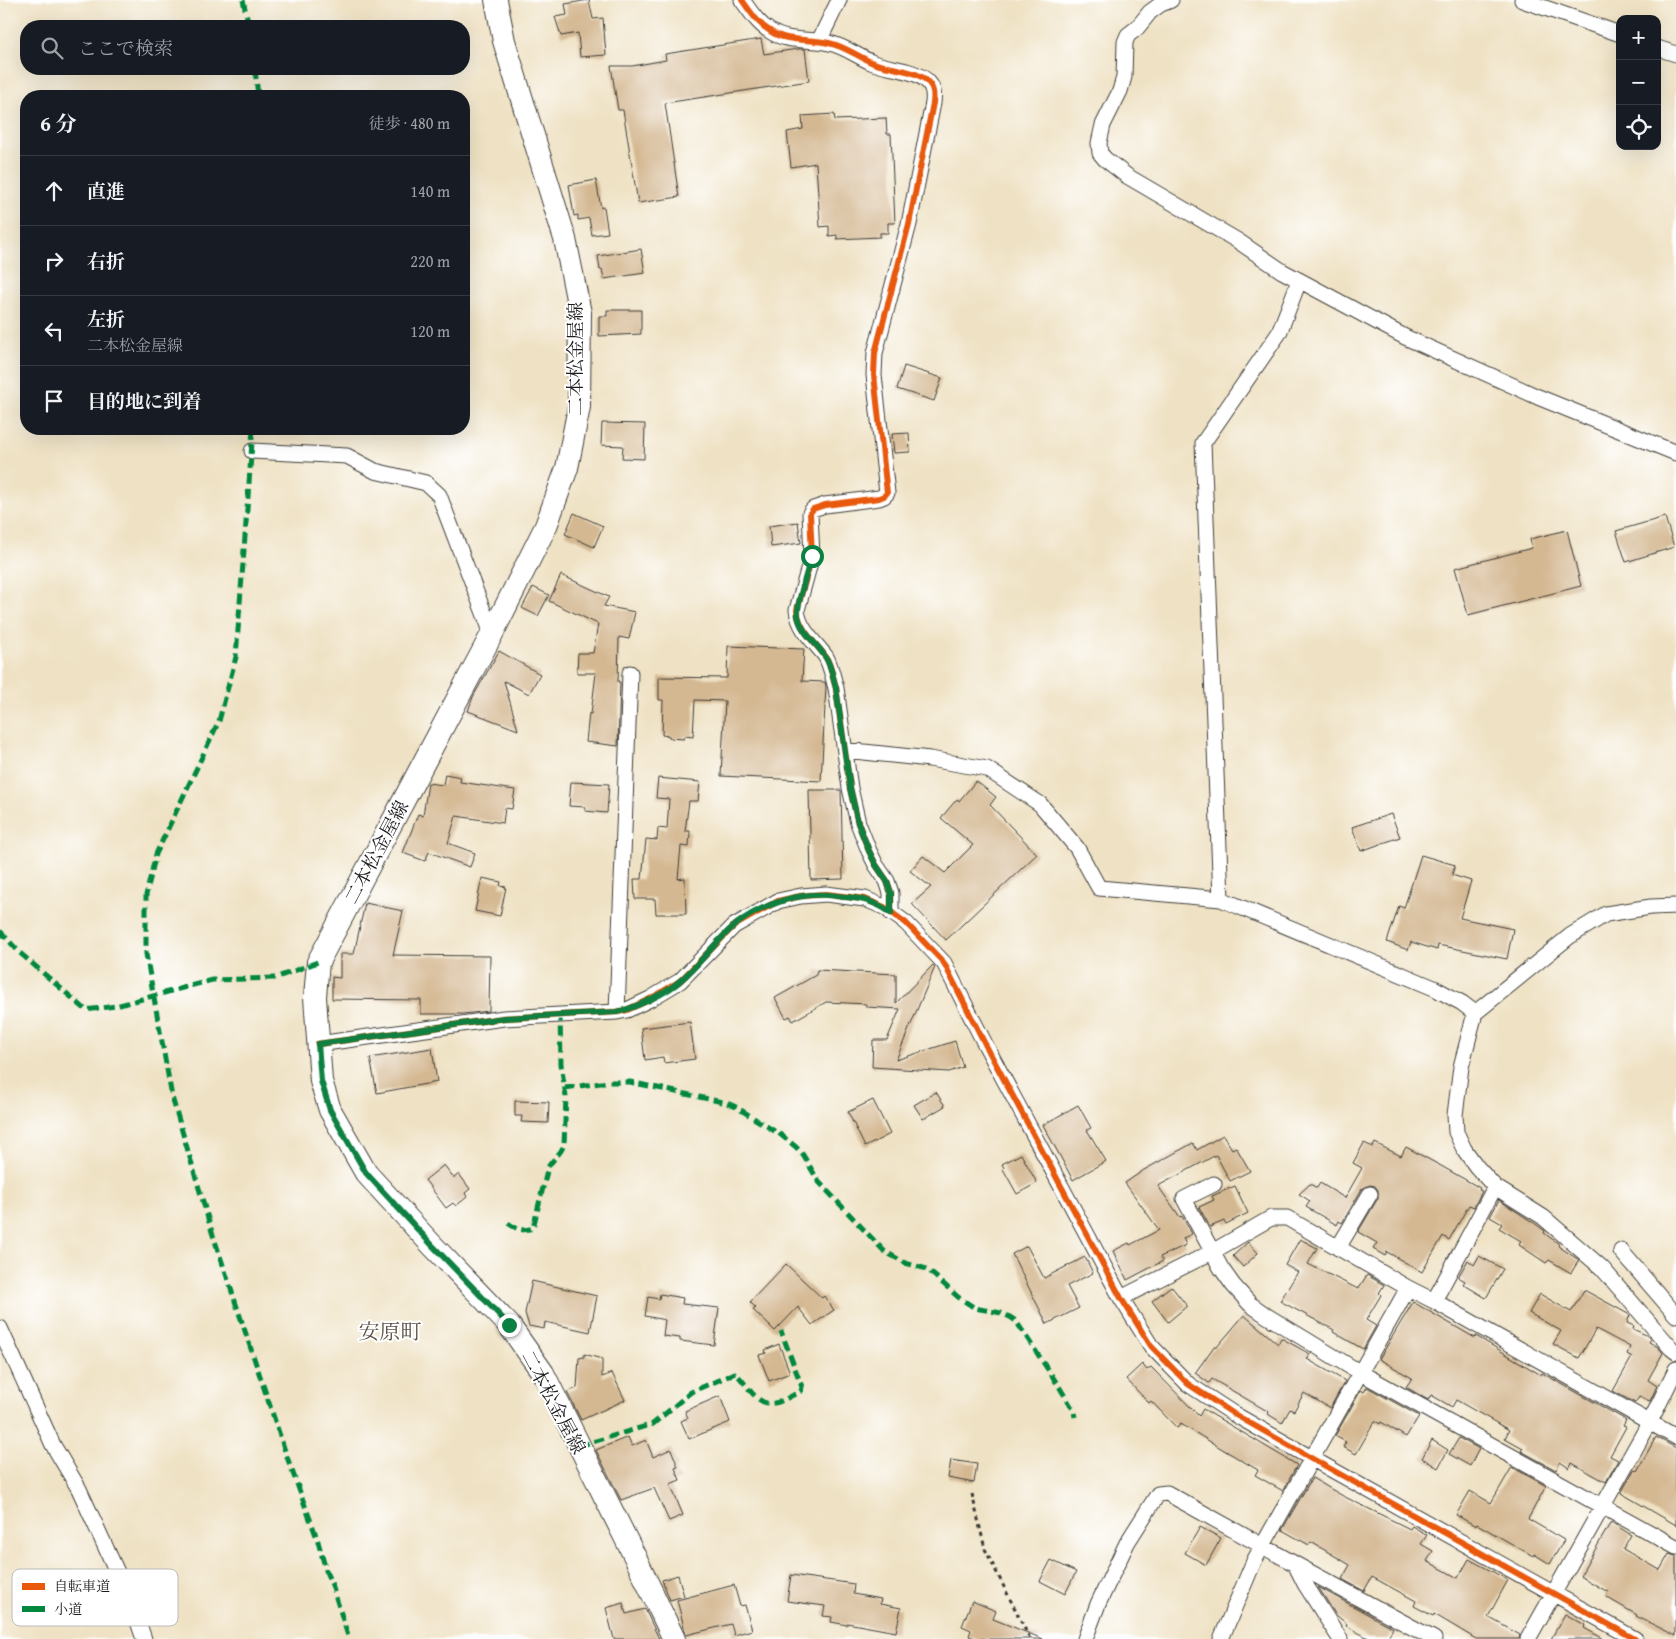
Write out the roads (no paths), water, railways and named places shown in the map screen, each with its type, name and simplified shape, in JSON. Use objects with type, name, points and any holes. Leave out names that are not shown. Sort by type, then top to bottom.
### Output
[{"type":"main road","name":"二本松金屋線","points":[[496,0],[504,41],[565,239],[580,313],[579,407],[567,468],[546,526],[492,634],[318,962],[315,997],[321,1081],[330,1110],[366,1173],[509,1325],[543,1373],[674,1639]]},
{"type":"street","points":[[742,0],[759,22],[770,32],[789,39],[832,43],[871,62],[922,76],[929,83],[934,94],[909,224],[875,353],[874,375],[887,493],[879,498],[818,506],[810,513],[812,556],[799,600],[798,618],[805,631],[827,659],[836,688],[850,788],[858,823],[869,851],[887,881],[891,893],[891,913]]},
{"type":"street","points":[[819,41],[839,0]]},
{"type":"street","points":[[1171,0],[1150,12],[1137,28],[1128,35],[1125,42],[1124,77],[1120,91],[1102,124],[1099,144],[1100,153],[1105,159],[1127,176],[1238,241],[1282,271],[1405,338],[1538,397],[1676,453]]},
{"type":"street","points":[[1522,0],[1616,33]]},
{"type":"street","points":[[1661,49],[1676,54]]},
{"type":"street","points":[[1221,899],[1203,443],[1279,333],[1299,281]]},
{"type":"street","points":[[252,451],[347,456],[375,471],[426,483],[439,496],[492,634]]},
{"type":"street","points":[[617,1012],[630,673]]},
{"type":"street","points":[[845,750],[930,759],[987,769],[1040,804],[1077,848],[1099,888],[1221,899],[1434,988],[1462,1003],[1475,1013]]},
{"type":"street","points":[[318,1044],[504,1018],[627,1010],[680,982],[734,926],[778,901],[801,896],[826,894],[865,899],[884,907],[906,923],[944,963],[985,1044],[1121,1298],[1151,1346],[1188,1384],[1234,1414],[1311,1458],[1635,1639]]},
{"type":"street","points":[[1676,906],[1651,907],[1606,914],[1570,936],[1475,1013],[1461,1067],[1455,1115],[1456,1132],[1464,1149],[1495,1187],[1543,1217],[1602,1268],[1676,1352]]},
{"type":"street","points":[[1214,1184],[1184,1199],[1221,1268],[1250,1304],[1359,1372],[1676,1548]]},
{"type":"street","points":[[1434,1301],[1495,1187]]},
{"type":"street","points":[[1338,1248],[1370,1194]]},
{"type":"street","points":[[1121,1298],[1212,1252],[1271,1218],[1287,1218],[1408,1288],[1676,1437]]},
{"type":"street","points":[[1621,1250],[1676,1315]]},
{"type":"street","points":[[1225,1637],[1254,1561],[1408,1288]]},
{"type":"street","points":[[0,1328],[53,1445],[79,1489],[115,1569]]},
{"type":"street","points":[[1528,1639],[1650,1422],[1676,1369]]},
{"type":"street","points":[[1085,1639],[1098,1604],[1126,1543],[1158,1494],[1167,1493],[1434,1639]]},
{"type":"street","points":[[1295,1564],[1305,1584],[1340,1639]]},
{"type":"street","points":[[139,1626],[144,1639]]},
{"type":"district","name":"安原町","points":[[390,1331]]}]
